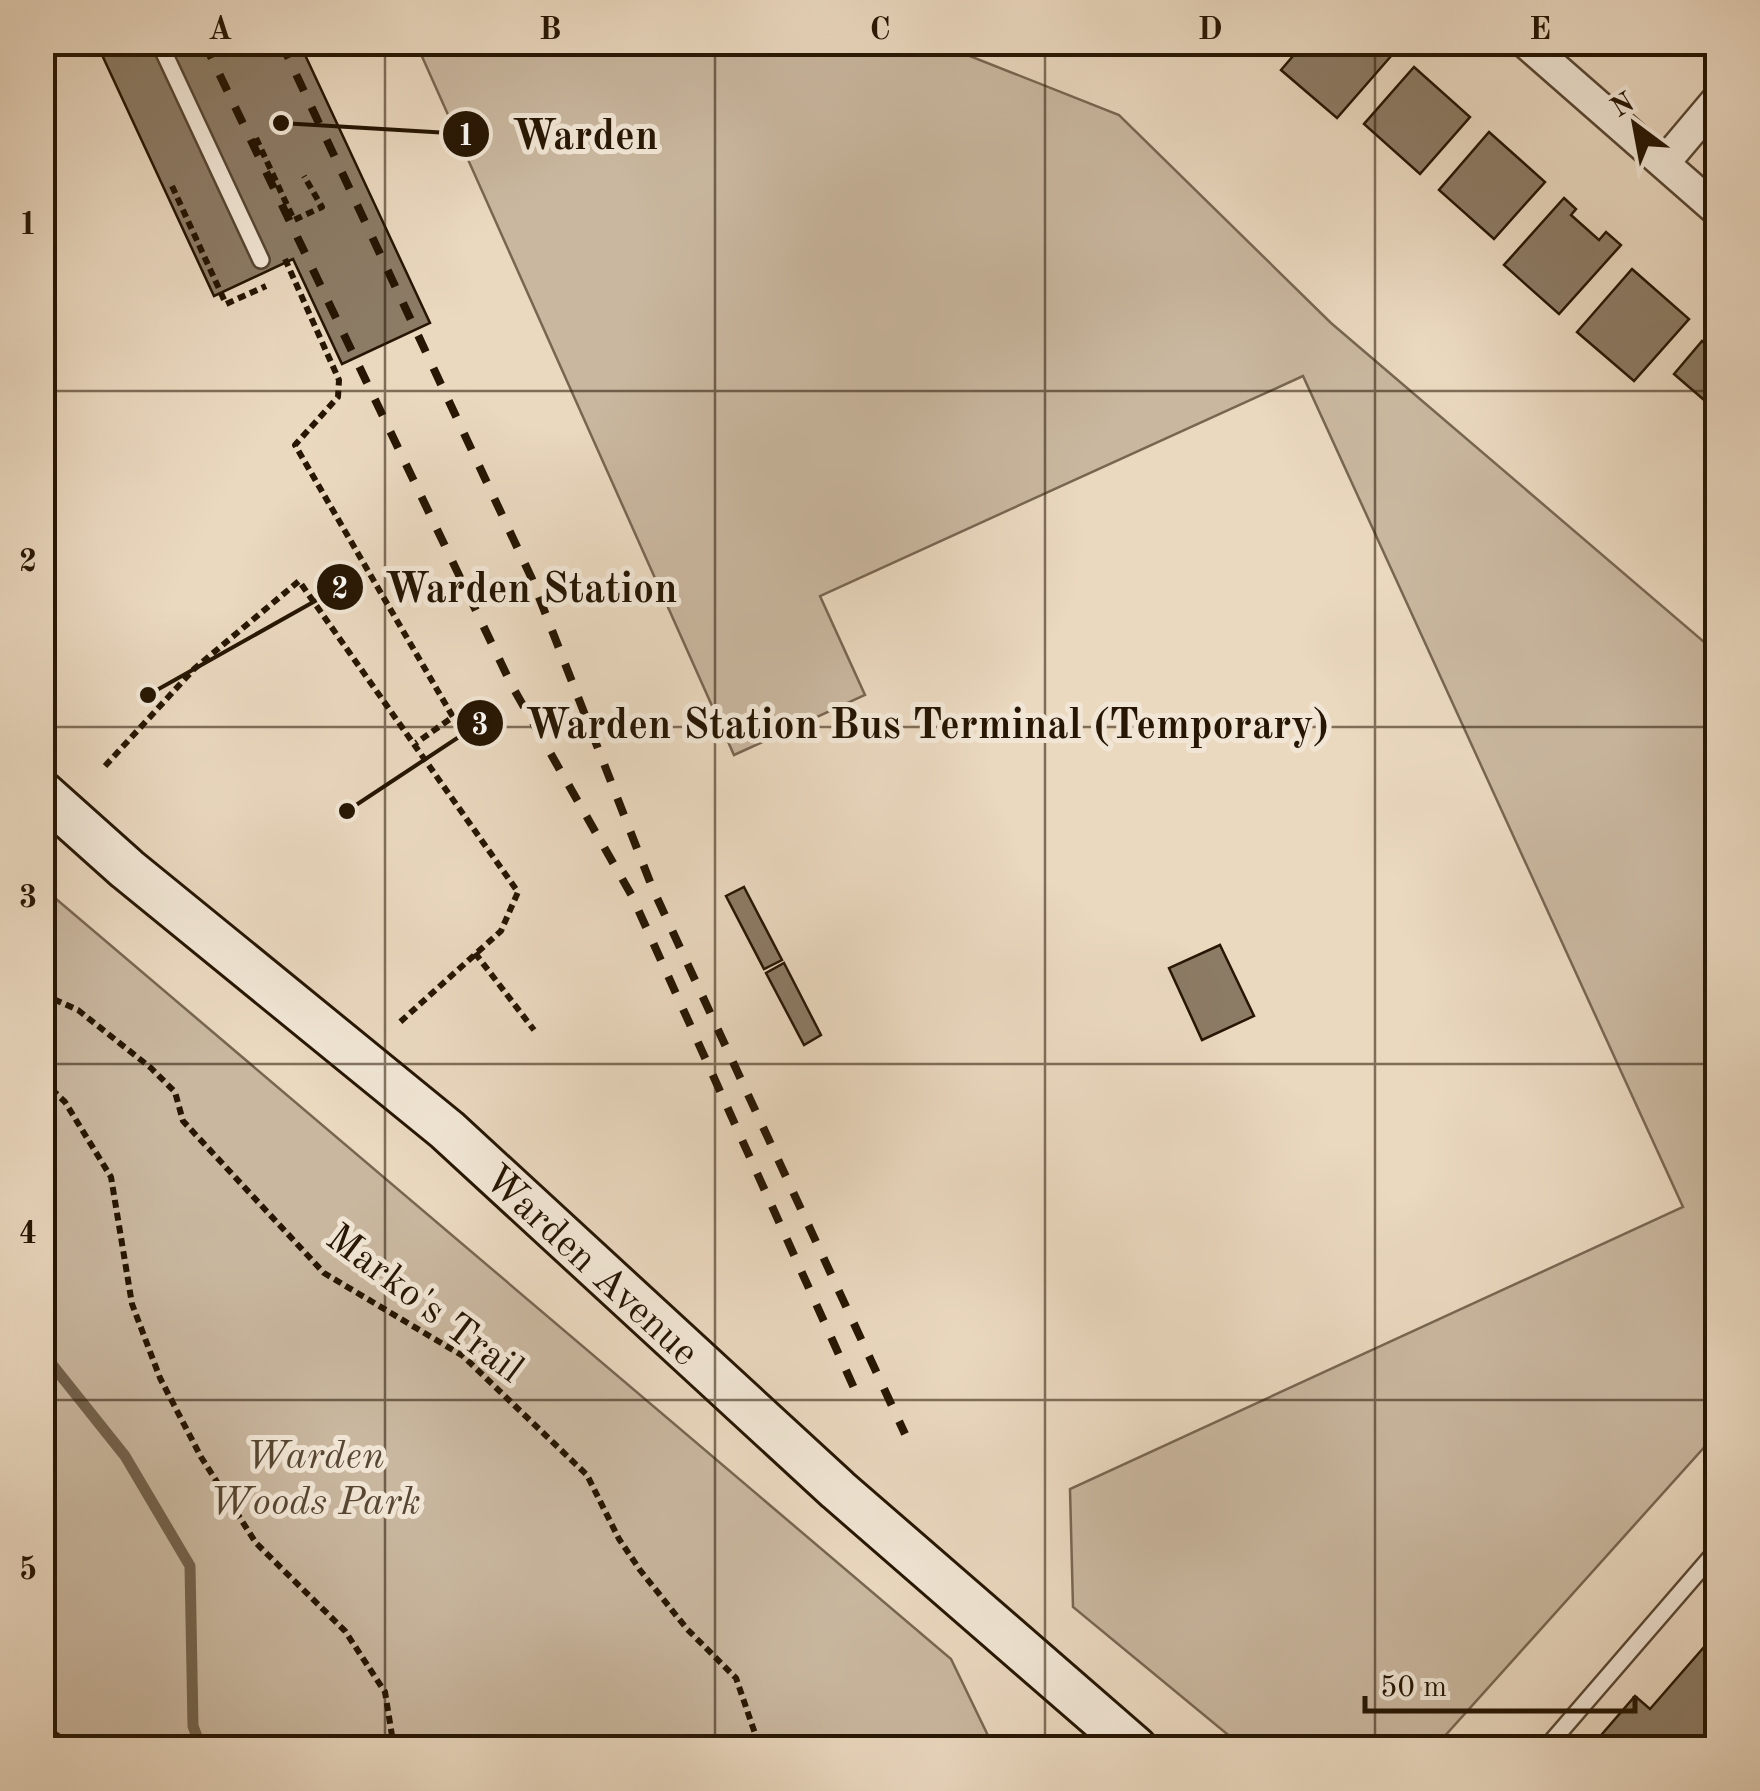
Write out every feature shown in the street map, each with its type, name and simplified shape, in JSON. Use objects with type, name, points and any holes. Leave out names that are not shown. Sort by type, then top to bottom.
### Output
[{"type":"main road","name":"Warden Avenue","points":[[42,792],[127,869],[447,1130],[838,1490],[1135,1748]]},
{"type":"street","points":[[1524,42],[1718,211]]},
{"type":"street","points":[[1664,163],[1718,99]]},
{"type":"lane","points":[[159,42],[261,260]]},
{"type":"lane","points":[[1546,1748],[1718,1549]]},
{"type":"path","points":[[246,42],[247,54]]},
{"type":"path","points":[[256,138],[294,220],[322,206],[304,176]]},
{"type":"path","points":[[172,186],[226,304],[266,286]]},
{"type":"path","points":[[284,256],[338,380],[338,397],[295,446],[454,717],[416,743]]},
{"type":"path","points":[[105,766],[194,669],[298,580],[518,892],[501,931],[399,1023]]},
{"type":"path","points":[[475,953],[534,1030]]},
{"type":"path","name":"Marko's Trail","points":[[42,994],[78,1010],[176,1092],[183,1120],[324,1273],[462,1356],[586,1475],[618,1539],[640,1570],[687,1630],[736,1678],[760,1748]]},
{"type":"path","points":[[42,1080],[65,1102],[111,1177],[132,1304],[160,1378],[201,1456],[256,1543],[345,1631],[385,1692],[394,1748]]},
{"type":"path","points":[[42,1726],[78,1748]]},
{"type":"green space","points":[[416,43],[937,43],[1119,115],[1331,323],[1717,653],[1717,1433],[1434,1748],[1244,1748],[1073,1607],[1070,1489],[1683,1207],[1303,376],[820,596],[865,695],[734,755]]},
{"type":"green space","name":"Warden Woods Park","points":[[42,887],[951,1659],[994,1748],[43,1748]]},
{"type":"building","points":[[96,42],[299,42],[430,323],[342,364],[293,259],[214,296]]},
{"type":"building","points":[[1305,42],[1393,42],[1399,47],[1337,118],[1281,70]]},
{"type":"building","points":[[1414,67],[1470,117],[1420,174],[1364,124]]},
{"type":"building","points":[[1489,132],[1545,182],[1494,239],[1439,190]]},
{"type":"building","points":[[1564,198],[1576,209],[1571,215],[1599,240],[1606,232],[1621,245],[1559,314],[1504,265]]},
{"type":"building","points":[[1632,269],[1689,319],[1634,381],[1577,332]]},
{"type":"building","points":[[1702,341],[1718,355],[1718,412],[1674,374]]},
{"type":"building","points":[[744,887],[782,960],[764,969],[726,896]]},
{"type":"building","points":[[1220,945],[1254,1016],[1202,1040],[1169,968]]},
{"type":"building","points":[[784,963],[821,1035],[804,1045],[766,973]]},
{"type":"building","points":[[1718,1631],[1718,1748],[1590,1748],[1635,1696],[1650,1709]]},
{"type":"waterway","points":[[42,1352],[125,1456],[190,1566],[193,1726],[201,1748]]},
{"type":"railway","points":[[204,42],[512,686],[632,896],[854,1388]]},
{"type":"railway","points":[[281,42],[532,579],[652,887],[905,1434]]},
{"type":"place","name":"Warden","points":[[281,123]]},
{"type":"place","name":"Warden Station","points":[[148,695]]},
{"type":"place","name":"Warden Station Bus Terminal (Temporary)","points":[[347,811]]}]
